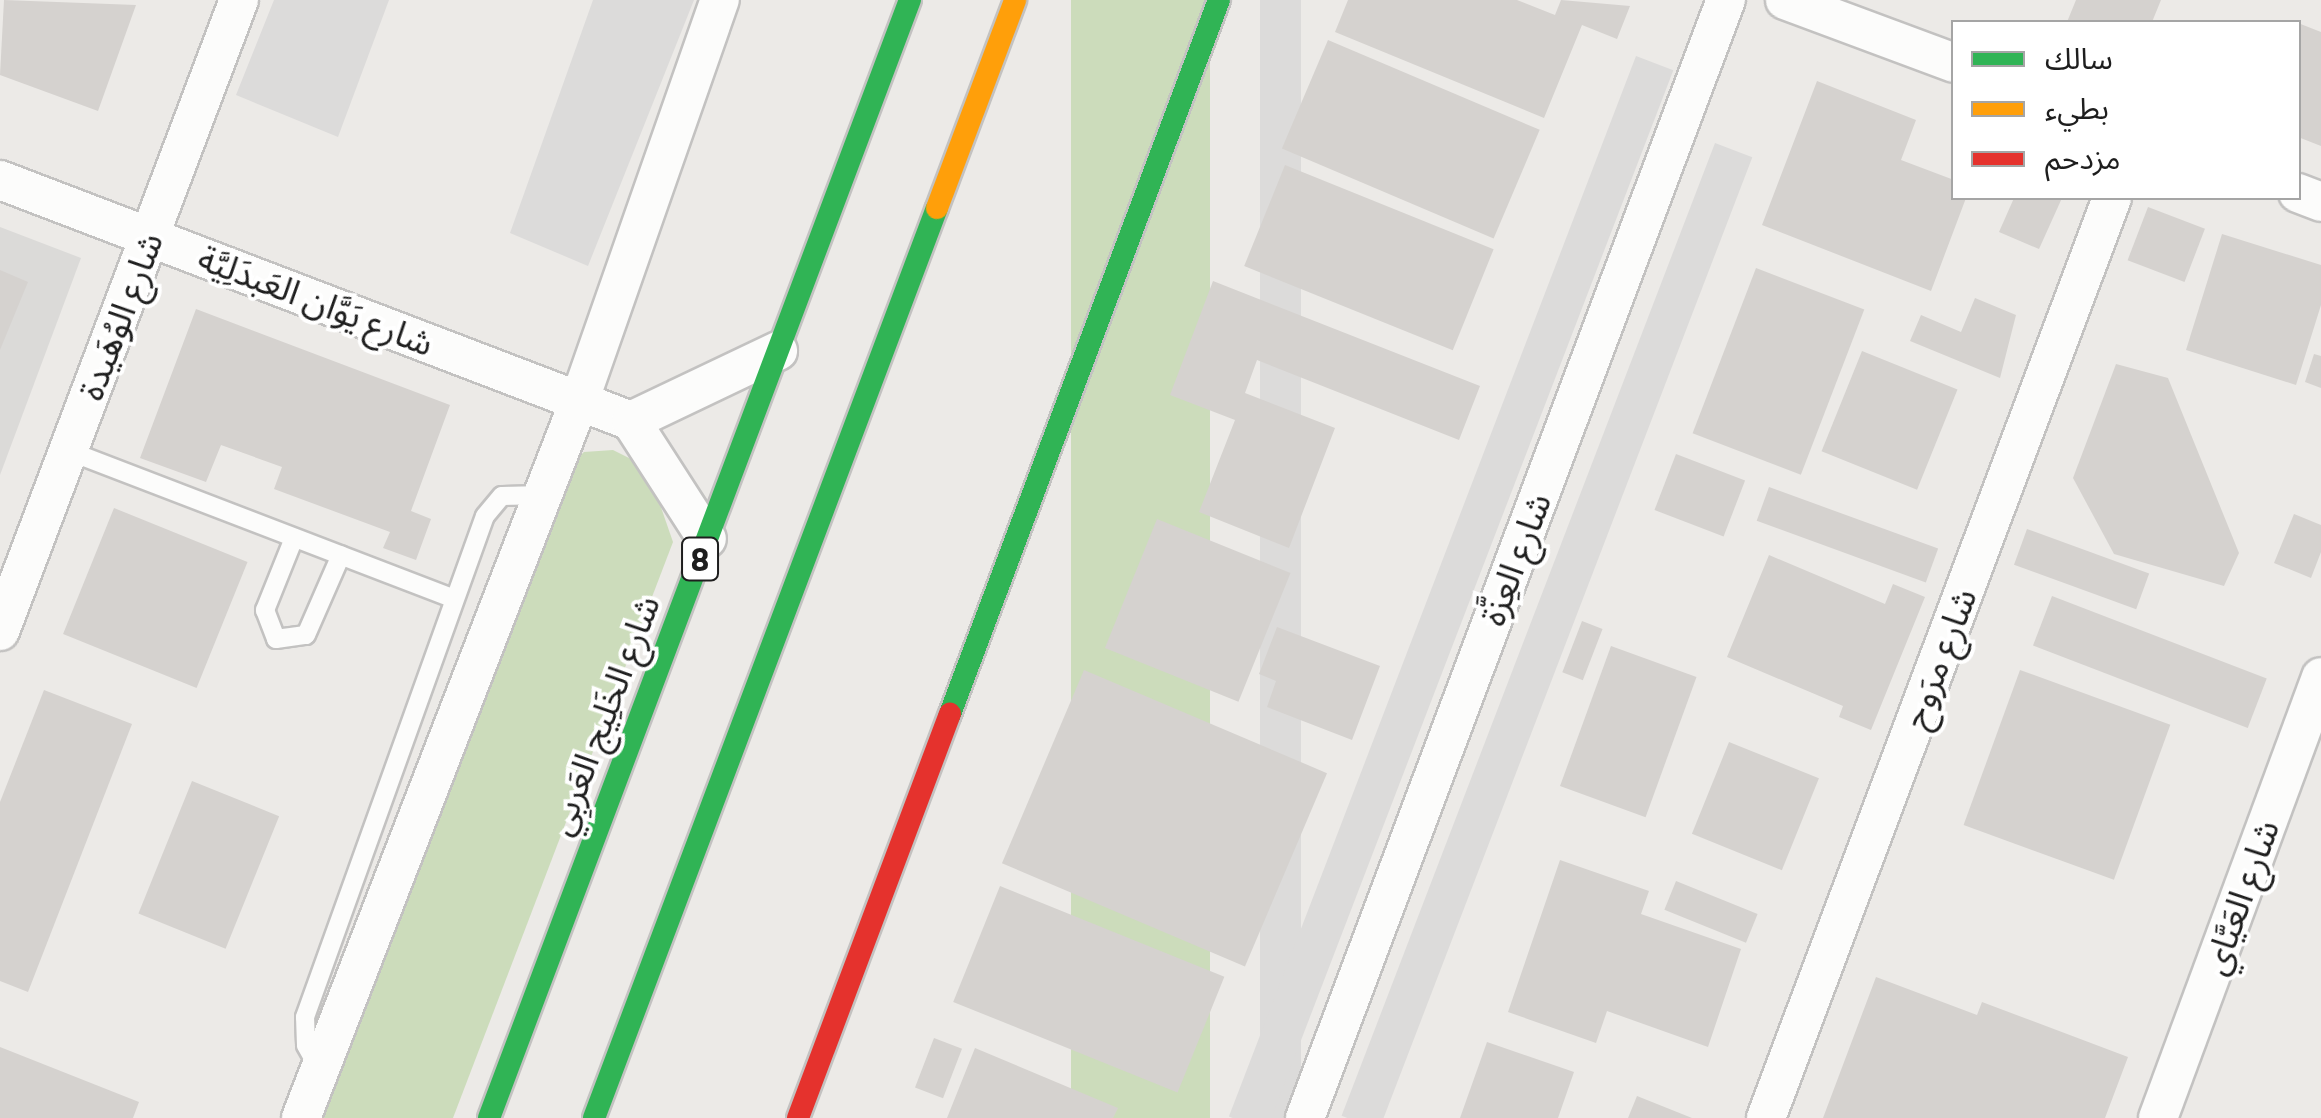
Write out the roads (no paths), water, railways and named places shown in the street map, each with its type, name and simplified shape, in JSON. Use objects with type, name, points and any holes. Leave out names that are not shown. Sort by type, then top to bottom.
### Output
[{"type":"main road","name":"شارع الخَلِيج العَربِي","points":[[489,1118],[910,0]]},
{"type":"main road","points":[[594,1118],[1015,0]]},
{"type":"main road","points":[[798,1118],[1219,0]]},
{"type":"street","name":"شارع الوُهَيدة","points":[[0,631],[239,0]]},
{"type":"street","points":[[301,1118],[580,399],[720,0]]},
{"type":"street","name":"شارع العِزَّة","points":[[1304,1118],[1726,0]]},
{"type":"street","points":[[1785,0],[1951,62]]},
{"type":"street","name":"شارع يَوَّان العَبدَلِيَّة","points":[[0,180],[631,421]]},
{"type":"street","name":"شارع مرَوح","points":[[1766,1118],[2111,200]]},
{"type":"street","points":[[707,539],[631,421],[778,351]]},
{"type":"street","name":"شارع العَيَّاي","points":[[2158,1118],[2321,676]]},
{"type":"lane","points":[[68,451],[454,599]]},
{"type":"lane","points":[[320,1070],[306,1045],[305,1017],[454,599],[491,504],[516,493],[543,495]]},
{"type":"lane","points":[[294,538],[265,610],[276,639],[306,636],[341,555]]}]
